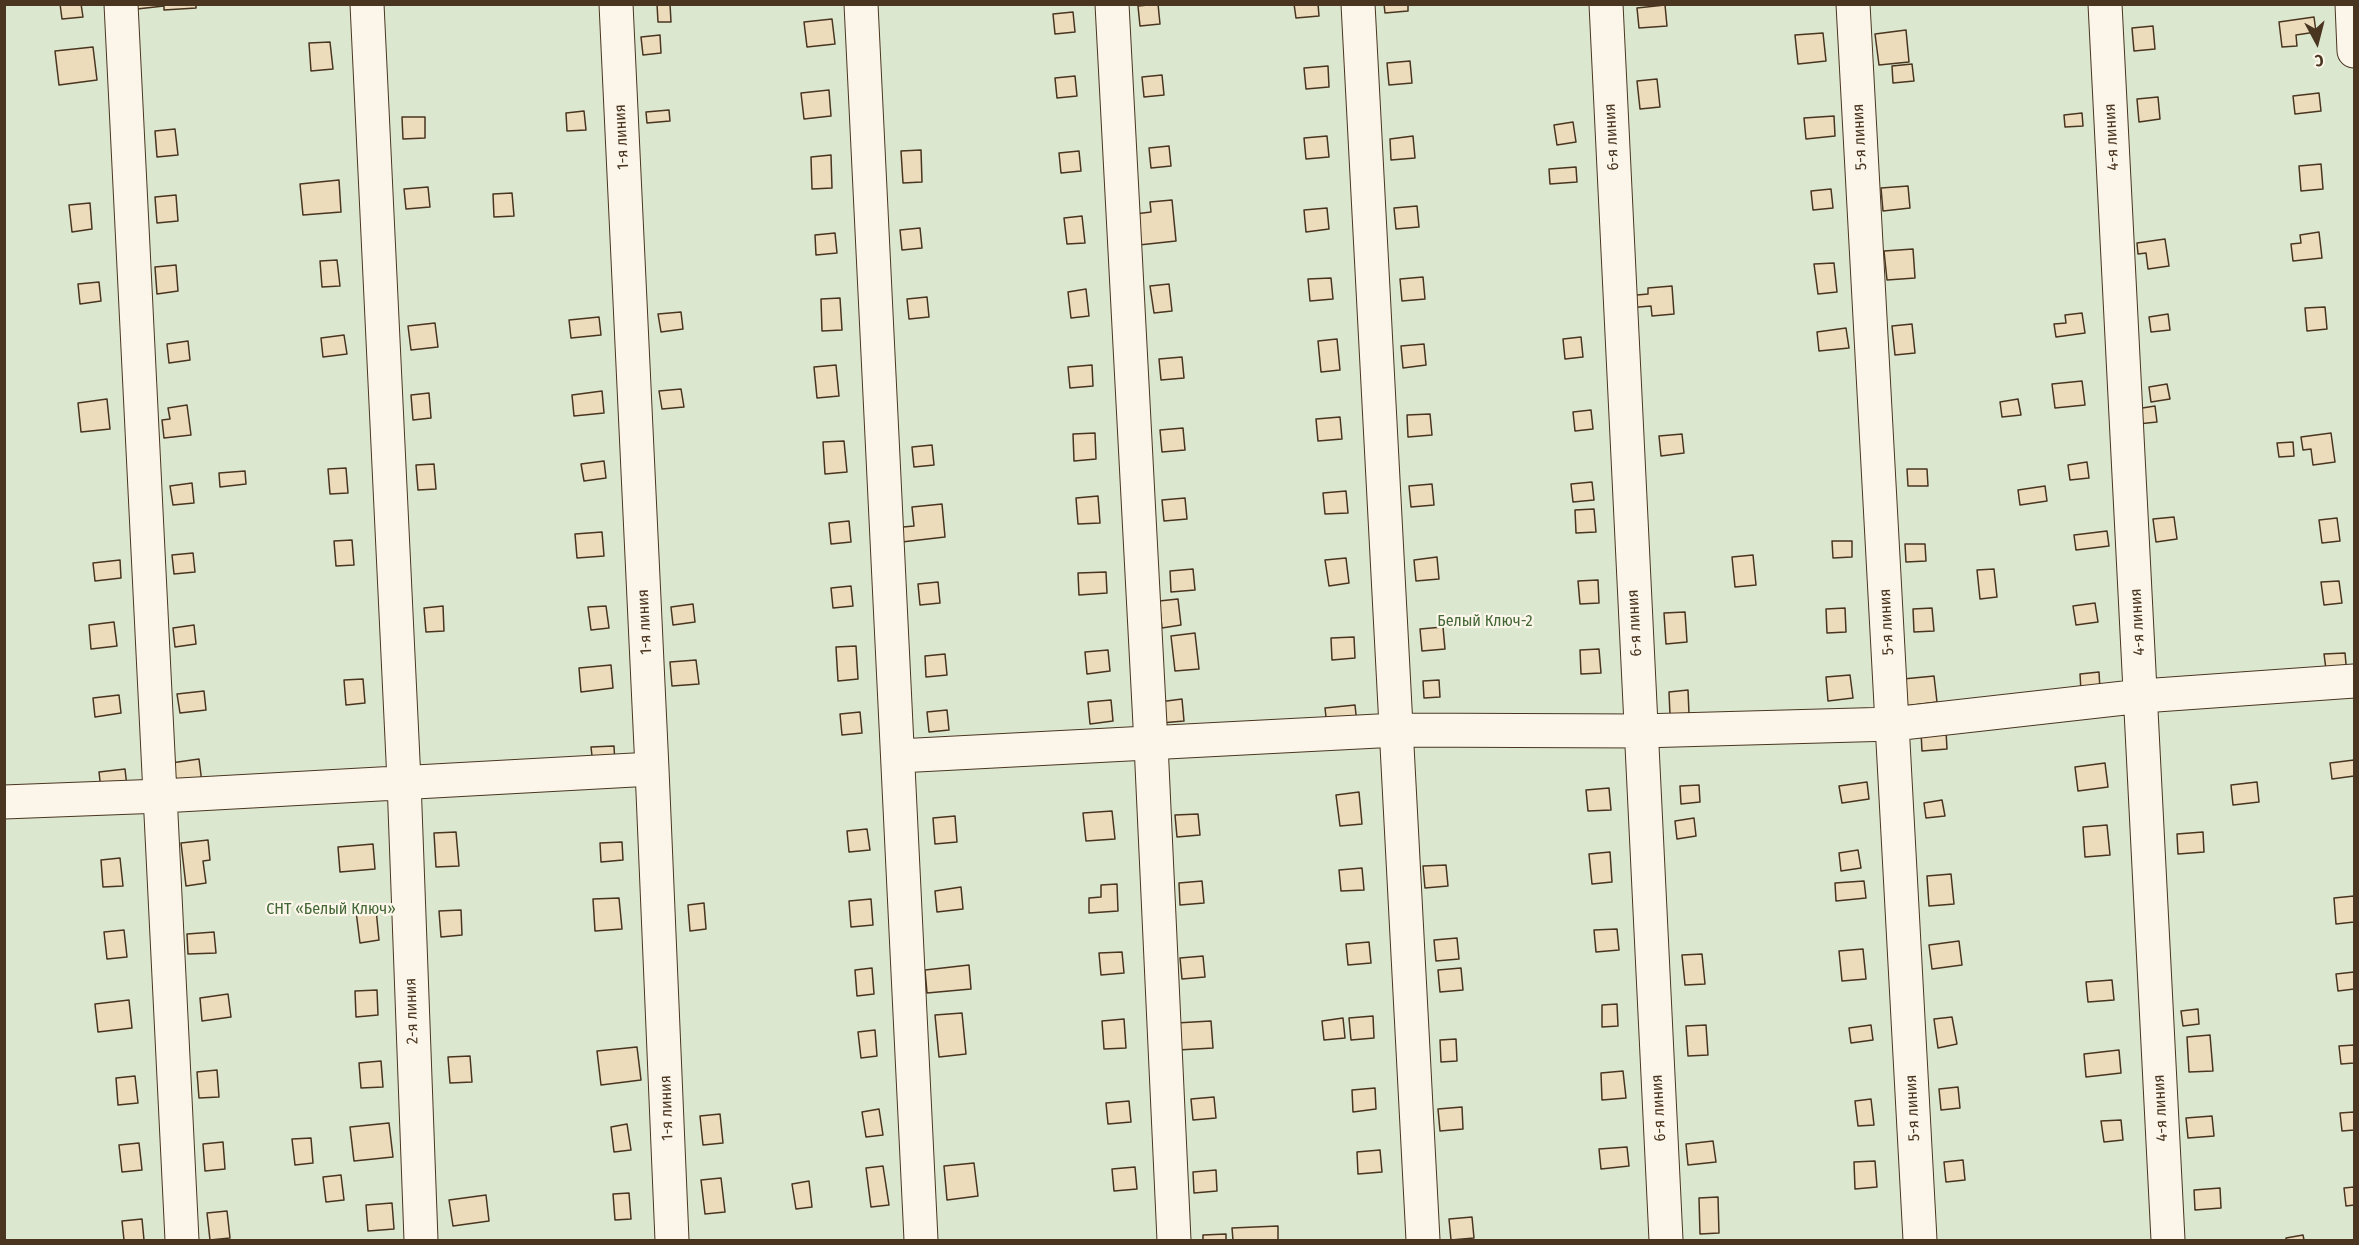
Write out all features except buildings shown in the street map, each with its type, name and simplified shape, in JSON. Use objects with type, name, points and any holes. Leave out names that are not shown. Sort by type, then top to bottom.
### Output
[{"type":"street","points":[[122,4],[182,1240]]},
{"type":"street","name":"2-я линия","points":[[367,4],[404,782],[421,1240]]},
{"type":"street","name":"1-я линия","points":[[616,4],[672,1240]]},
{"type":"street","points":[[861,4],[921,1240]]},
{"type":"street","points":[[1112,4],[1151,744],[1174,1240]]},
{"type":"street","points":[[1358,4],[1423,1240]]},
{"type":"street","name":"6-я линия","points":[[1606,4],[1666,1240]]},
{"type":"street","name":"5-я линия","points":[[1853,4],[1920,1240]]},
{"type":"street","name":"4-я линия","points":[[2105,4],[2168,1240]]},
{"type":"street","points":[[2352,4],[2355,51]]},
{"type":"street","points":[[898,756],[1397,730],[1640,731],[1893,724],[2142,696],[2355,681]]},
{"type":"street","points":[[4,802],[161,796],[652,769]]},
{"type":"green space","name":"Белый Ключ-2","points":[[5,5],[2354,5],[2354,1240],[5,1240]]},
{"type":"park label","name":"СНТ «Белый Ключ»","points":[[331,910]]}]
